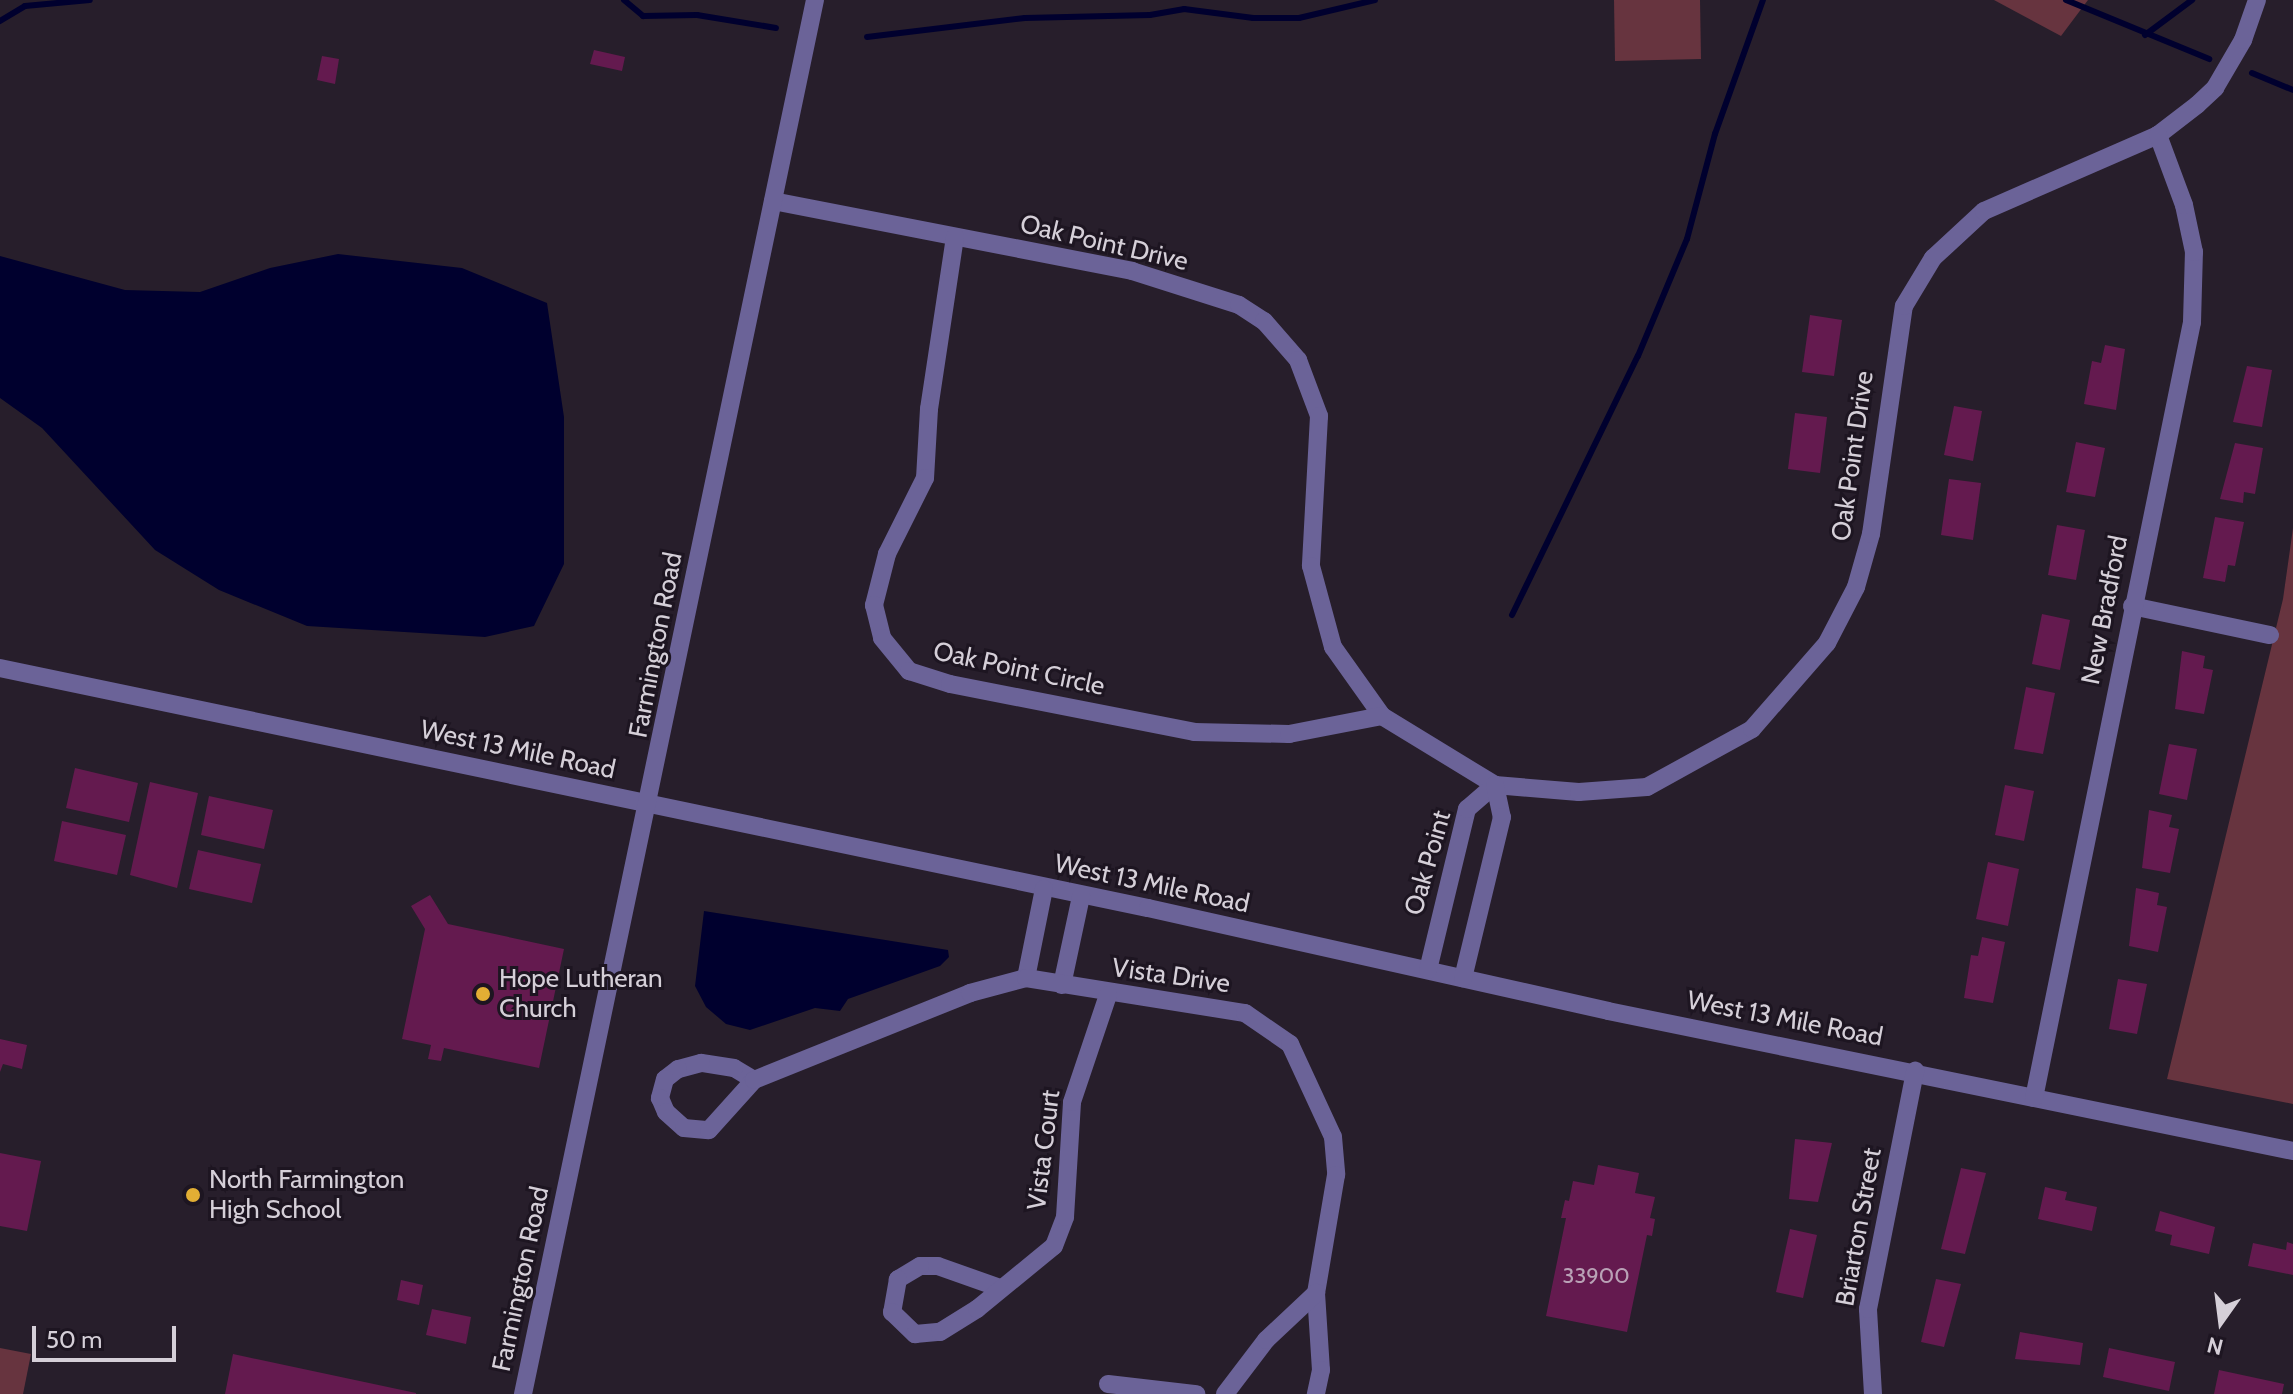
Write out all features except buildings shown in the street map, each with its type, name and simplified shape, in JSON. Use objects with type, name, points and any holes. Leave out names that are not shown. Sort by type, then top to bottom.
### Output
[{"type":"street","name":"Farmington Road","points":[[523,1394],[650,804],[815,0]]},
{"type":"street","name":"Oak Point Drive","points":[[773,201],[1132,271],[1239,305],[1280,336],[1311,384],[1319,416],[1311,566],[1333,647],[1382,716],[1495,785],[1579,792],[1647,787],[1752,729],[1827,643],[1856,587],[1871,534],[1904,306],[1933,258],[1984,211],[2158,135],[2215,88],[2245,36],[2257,0]]},
{"type":"street","name":"New Bradford","points":[[2034,1098],[2192,322],[2194,252],[2184,205],[2158,135]]},
{"type":"street","name":"Oak Point Circle","points":[[955,237],[929,409],[925,478],[887,554],[874,605],[882,638],[909,671],[950,684],[1194,732],[1289,734],[1382,716]]},
{"type":"street","points":[[2132,606],[2270,635]]},
{"type":"street","name":"West 13 Mile Road","points":[[0,668],[2293,1151]]},
{"type":"street","points":[[1463,978],[1502,817],[1495,785]]},
{"type":"street","name":"Oak Point","points":[[1428,970],[1467,809],[1495,785]]},
{"type":"street","points":[[1026,978],[1044,889]]},
{"type":"street","points":[[1062,985],[1081,896]]},
{"type":"street","name":"Vista Drive","points":[[754,1080],[734,1068],[701,1063],[678,1069],[665,1079],[660,1098],[666,1112],[684,1128],[709,1130],[754,1080],[970,993],[1026,978],[1108,995],[1186,1001],[1245,1013],[1290,1044],[1333,1137],[1336,1175],[1316,1293],[1321,1370],[1316,1394]]},
{"type":"street","name":"Vista Court","points":[[1000,1288],[938,1266],[920,1266],[898,1279],[892,1312],[915,1334],[940,1332],[977,1309],[1054,1246],[1065,1217],[1072,1102],[1108,995]]},
{"type":"street","name":"Briarton Street","points":[[1873,1394],[1868,1309],[1915,1071]]},
{"type":"street","points":[[1225,1394],[1266,1340],[1316,1293]]},
{"type":"street","points":[[1108,1384],[1196,1394]]},
{"type":"shaded area","points":[[1614,0],[1700,0],[1701,59],[1615,61]]},
{"type":"shaded area","points":[[1994,0],[2088,0],[2061,36]]},
{"type":"shaded area","points":[[2293,528],[2293,1104],[2167,1079],[2283,599]]},
{"type":"shaded area","points":[[0,1348],[31,1354],[23,1394],[0,1394]]},
{"type":"water","points":[[338,254],[462,268],[547,303],[564,417],[564,564],[534,626],[485,637],[307,626],[219,590],[155,550],[42,428],[0,398],[0,256],[125,290],[200,292],[270,268]]},
{"type":"water","points":[[704,911],[948,950],[949,957],[940,966],[848,999],[840,1011],[815,1008],[750,1030],[726,1024],[706,1007],[695,986]]},
{"type":"waterway","points":[[0,21],[25,6],[90,0]]},
{"type":"waterway","points":[[624,0],[643,16],[697,15],[776,28]]},
{"type":"waterway","points":[[867,37],[1025,18],[1150,15],[1184,9],[1253,18],[1299,18],[1375,0]]},
{"type":"waterway","points":[[1512,615],[1638,356],[1687,239],[1715,134],[1763,0]]},
{"type":"waterway","points":[[2066,0],[2209,59]]},
{"type":"waterway","points":[[2145,35],[2192,0]]},
{"type":"waterway","points":[[2252,73],[2293,90]]},
{"type":"place","name":"Hope Lutheran Church","points":[[483,994]]},
{"type":"place","name":"North Farmington High School","points":[[193,1195]]}]
